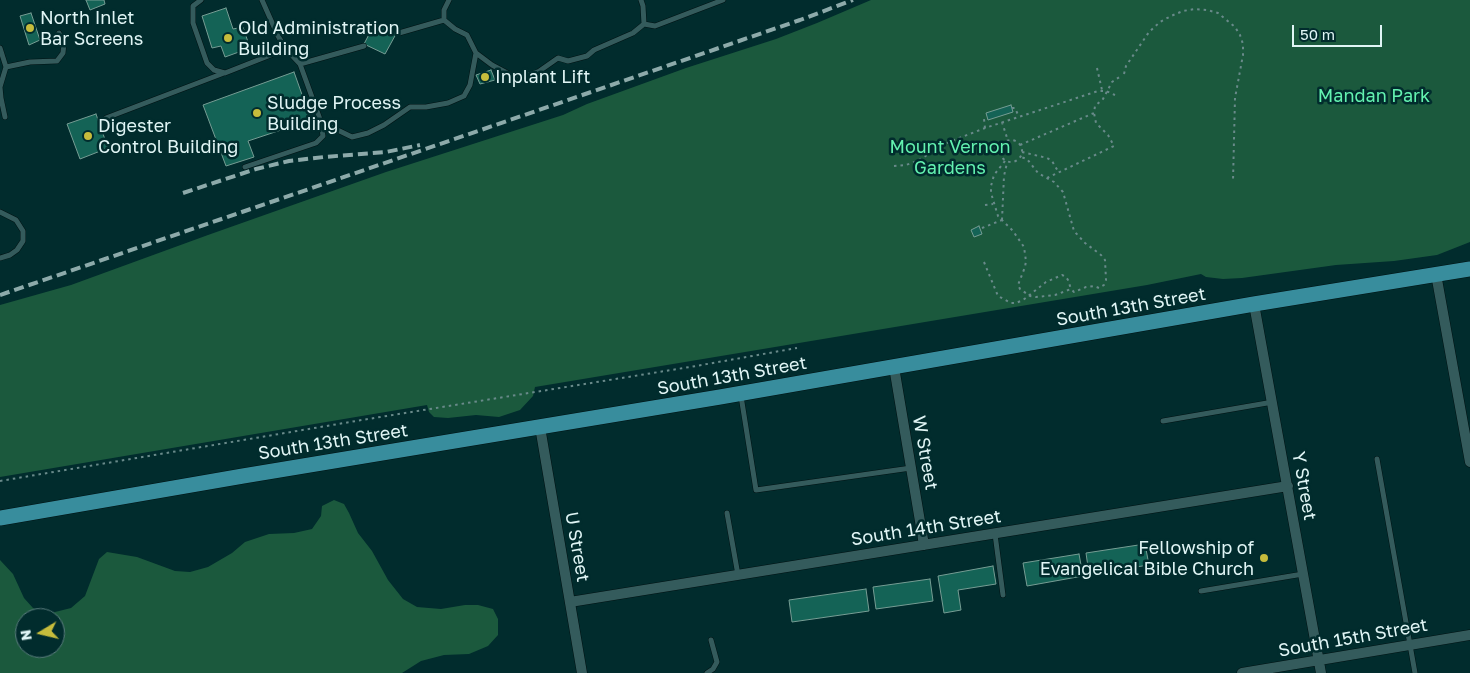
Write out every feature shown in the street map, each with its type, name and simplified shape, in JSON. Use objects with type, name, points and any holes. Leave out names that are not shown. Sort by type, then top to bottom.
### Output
[{"type":"main road","name":"South 13th Street","points":[[0,518],[740,394],[1254,304],[1470,269]]},
{"type":"street","points":[[1436,274],[1470,462]]},
{"type":"street","name":"Y Street","points":[[1254,304],[1321,673]]},
{"type":"street","name":"W Street","points":[[894,366],[924,545]]},
{"type":"street","name":"U Street","points":[[540,427],[582,673]]},
{"type":"street","name":"South 14th Street","points":[[570,602],[1288,486]]},
{"type":"street","name":"South 15th Street","points":[[1242,673],[1470,634]]},
{"type":"lane","points":[[200,0],[193,6],[194,23],[208,63],[214,70],[225,73]]},
{"type":"lane","points":[[245,167],[316,143],[323,136],[321,122],[300,64],[286,49],[278,36],[262,0]]},
{"type":"lane","points":[[444,20],[444,10],[449,0]]},
{"type":"lane","points":[[640,0],[643,6],[644,24]]},
{"type":"lane","points":[[644,24],[655,26],[723,0]]},
{"type":"lane","points":[[400,33],[444,20]]},
{"type":"lane","points":[[444,20],[455,29],[467,35],[476,53],[492,65],[509,74],[525,76],[538,72],[558,58],[568,61],[587,56],[594,50],[633,34],[644,24]]},
{"type":"lane","points":[[6,67],[30,62],[57,61],[63,53],[64,42],[60,33]]},
{"type":"lane","points":[[300,64],[364,46]]},
{"type":"lane","points":[[0,48],[6,67],[0,87],[5,117]]},
{"type":"lane","points":[[106,118],[286,49]]},
{"type":"lane","points":[[321,122],[352,137],[368,133],[384,125],[410,107],[426,107],[448,103],[464,96],[470,85],[476,53]]},
{"type":"lane","points":[[0,212],[16,220],[23,231],[24,241],[10,255],[0,258]]},
{"type":"lane","points":[[740,394],[756,490],[911,468]]},
{"type":"lane","points":[[1163,420],[1273,402]]},
{"type":"lane","points":[[1377,459],[1415,673]]},
{"type":"lane","points":[[728,513],[738,575]]},
{"type":"lane","points":[[995,534],[1003,595]]},
{"type":"lane","points":[[1201,591],[1304,574]]},
{"type":"lane","points":[[707,673],[713,669],[717,662],[711,640]]},
{"type":"path","points":[[1124,74],[1126,66],[1149,32],[1160,22],[1171,16],[1195,9],[1207,10],[1218,13],[1235,27],[1243,44],[1243,55],[1235,98],[1233,181]]},
{"type":"path","points":[[1096,68],[1102,90]]},
{"type":"path","points":[[1047,178],[1114,146],[1108,135],[1096,124],[1094,113],[1095,106],[1103,99],[1112,82],[1121,76]]},
{"type":"path","points":[[894,166],[906,165],[917,161],[949,142],[1002,122],[1102,90],[1115,94]]},
{"type":"path","points":[[1012,108],[1015,108],[1019,117]]},
{"type":"path","points":[[1020,145],[1094,113]]},
{"type":"path","points":[[985,128],[984,119],[987,117]]},
{"type":"path","points":[[1002,122],[1008,141]]},
{"type":"path","points":[[1016,141],[1020,145],[1021,157],[1016,162],[1006,161],[1001,155],[1000,151],[1004,143],[1016,141]]},
{"type":"path","points":[[1022,152],[1047,158],[1052,161],[1059,173]]},
{"type":"path","points":[[1006,161],[998,168],[992,180],[991,193],[998,216],[1020,239],[1024,247],[1026,261],[1018,285],[1024,293],[1036,297],[1055,295],[1071,290],[1074,292],[1086,287],[1094,286],[1099,288],[1104,285],[1106,280],[1105,260],[1085,244],[1074,230],[1063,192],[1054,182],[1038,173],[1027,160],[1021,157]]},
{"type":"path","points":[[1002,220],[1006,161]]},
{"type":"path","points":[[985,205],[993,204]]},
{"type":"path","points":[[982,228],[1002,220]]},
{"type":"path","points":[[984,262],[998,296],[1004,300],[1016,303],[1030,296],[1046,282],[1062,275],[1068,280],[1071,290]]},
{"type":"path","points":[[0,481],[368,418],[797,348]]},
{"type":"green space","name":"Mount Vernon Gardens","points":[[871,0],[1470,0],[1470,242],[1437,255],[1394,261],[1336,265],[1242,278],[1223,279],[1206,277],[1201,274],[1147,285],[535,387],[533,396],[520,410],[499,417],[476,415],[448,418],[434,417],[429,412],[427,405],[0,477],[0,305],[71,285],[386,172],[563,115],[587,104],[686,68],[776,39]]},
{"type":"green space","points":[[334,500],[344,504],[358,533],[372,551],[388,580],[403,599],[417,607],[441,609],[478,605],[493,609],[498,619],[498,635],[488,646],[469,654],[444,655],[421,661],[402,673],[0,673],[0,560],[13,574],[24,598],[33,608],[15,608],[15,658],[65,658],[65,610],[71,608],[85,596],[99,559],[107,552],[137,557],[175,571],[190,572],[208,567],[232,553],[245,542],[269,534],[294,533],[312,529],[321,516],[322,506]]},
{"type":"building","points":[[86,0],[104,0],[105,4],[90,10]]},
{"type":"building","name":"Old Administration Building","points":[[226,8],[233,29],[243,27],[250,48],[225,57],[221,46],[212,48],[202,16]]},
{"type":"building","name":"North Inlet Bar Screens","points":[[31,13],[40,40],[29,45],[20,16]]},
{"type":"building","points":[[375,23],[396,34],[385,54],[364,44]]},
{"type":"building","name":"Inplant Lift","points":[[491,70],[495,80],[480,84],[476,75]]},
{"type":"building","name":"Sludge Process Building","points":[[294,72],[311,120],[248,141],[254,157],[226,166],[203,105]]},
{"type":"building","points":[[1011,105],[1013,112],[988,120],[986,113]]},
{"type":"building","name":"Digester Control Building","points":[[96,114],[108,148],[80,159],[67,124]]},
{"type":"building","points":[[979,226],[982,234],[974,237],[971,230]]},
{"type":"building","points":[[1145,544],[1149,565],[1089,574],[1086,553]]},
{"type":"building","points":[[1079,554],[1083,576],[1027,586],[1023,563]]},
{"type":"building","points":[[993,566],[996,584],[958,590],[961,610],[944,613],[938,576]]},
{"type":"building","points":[[930,579],[933,601],[876,609],[873,587]]},
{"type":"building","points":[[866,589],[869,611],[792,622],[789,600]]},
{"type":"railway","points":[[0,295],[800,20],[853,0]]},
{"type":"railway","points":[[183,193],[256,169],[289,161],[386,152],[420,145]]},
{"type":"place","name":"North Inlet Bar Screens","points":[[30,28]]},
{"type":"place","name":"Old Administration Building","points":[[228,38]]},
{"type":"place","name":"Inplant Lift","points":[[485,77]]},
{"type":"place","name":"Sludge Process Building","points":[[257,113]]},
{"type":"place","name":"Digester Control Building","points":[[88,136]]},
{"type":"place","name":"Fellowship of Evangelical Bible Church","points":[[1264,558]]},
{"type":"park label","name":"Mandan Park","points":[[1374,96]]}]
